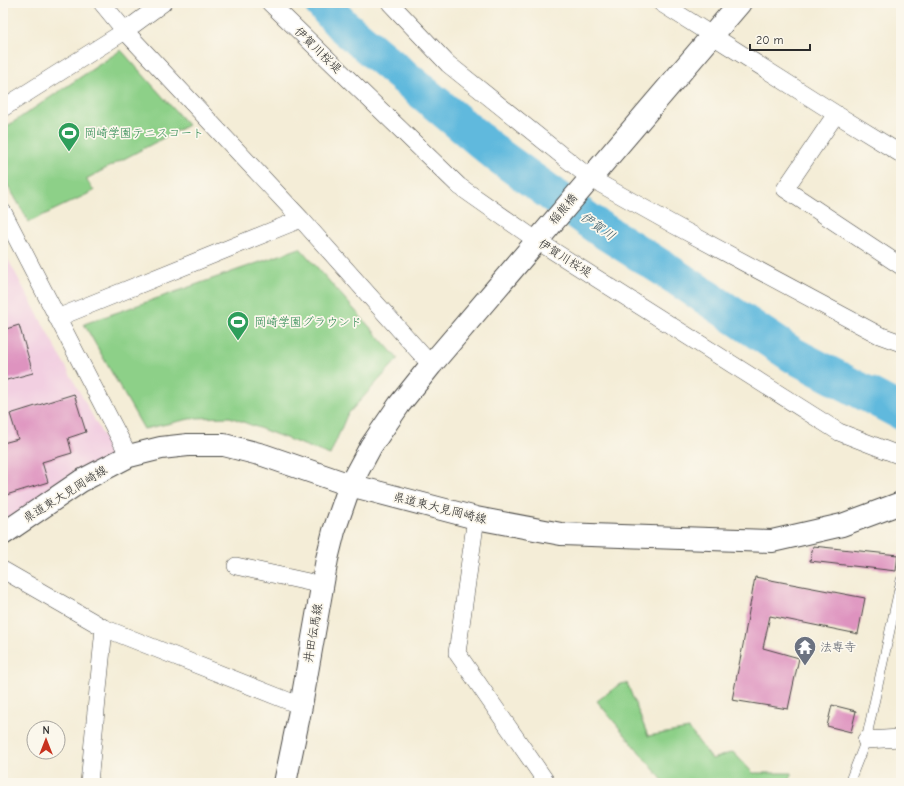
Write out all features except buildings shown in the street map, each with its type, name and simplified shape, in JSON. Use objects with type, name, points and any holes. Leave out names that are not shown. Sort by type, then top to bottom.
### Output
[{"type":"main road","name":"稲熊橋","points":[[431,365],[536,240],[740,3]]},
{"type":"main road","name":"井田伝馬線","points":[[285,783],[301,706],[327,559],[332,538],[350,485],[371,446],[399,406],[431,365]]},
{"type":"main road","name":"県道東大見岡崎線","points":[[3,534],[81,481],[129,456],[161,448],[188,445],[224,445],[263,455],[350,485],[476,518],[561,534],[772,541],[842,525],[901,503]]},
{"type":"street","points":[[102,3],[125,31],[301,219],[431,365]]},
{"type":"street","points":[[3,108],[125,31],[163,3]]},
{"type":"street","name":"伊賀川桜堤","points":[[270,3],[459,186],[536,240],[839,432],[901,456]]},
{"type":"street","points":[[390,3],[448,64],[590,178],[674,225],[872,331],[901,343]]},
{"type":"street","points":[[661,3],[901,154]]},
{"type":"street","points":[[836,114],[785,189],[901,266]]},
{"type":"street","points":[[3,212],[129,456]]},
{"type":"street","points":[[57,318],[301,219]]},
{"type":"street","points":[[476,518],[457,653],[547,783]]},
{"type":"street","points":[[236,566],[322,585]]},
{"type":"street","points":[[3,570],[104,628],[301,706]]},
{"type":"street","points":[[89,783],[104,628]]},
{"type":"street","points":[[866,740],[901,738]]},
{"type":"lane","points":[[849,783],[866,740],[901,580]]},
{"type":"shaded area","points":[[3,250],[114,456],[3,523]]},
{"type":"green space","name":"岡崎学園テニスコート","points":[[121,50],[188,125],[86,179],[94,191],[29,222],[3,177],[3,129]]},
{"type":"green space","name":"岡崎学園グラウンド","points":[[300,248],[398,359],[347,415],[330,455],[230,417],[194,418],[144,429],[84,324]]},
{"type":"green space","points":[[627,683],[648,736],[689,729],[712,759],[733,752],[753,773],[792,773],[789,783],[665,783],[597,701],[620,684]]},
{"type":"waterway","name":"伊賀川","points":[[322,3],[342,25],[499,156],[599,228],[664,269],[793,355],[901,412]]},
{"type":"place","name":"岡崎学園テニスコート","points":[[69,152]]},
{"type":"place","name":"岡崎学園グラウンド","points":[[238,342]]},
{"type":"place","name":"法専寺","points":[[805,666]]}]
